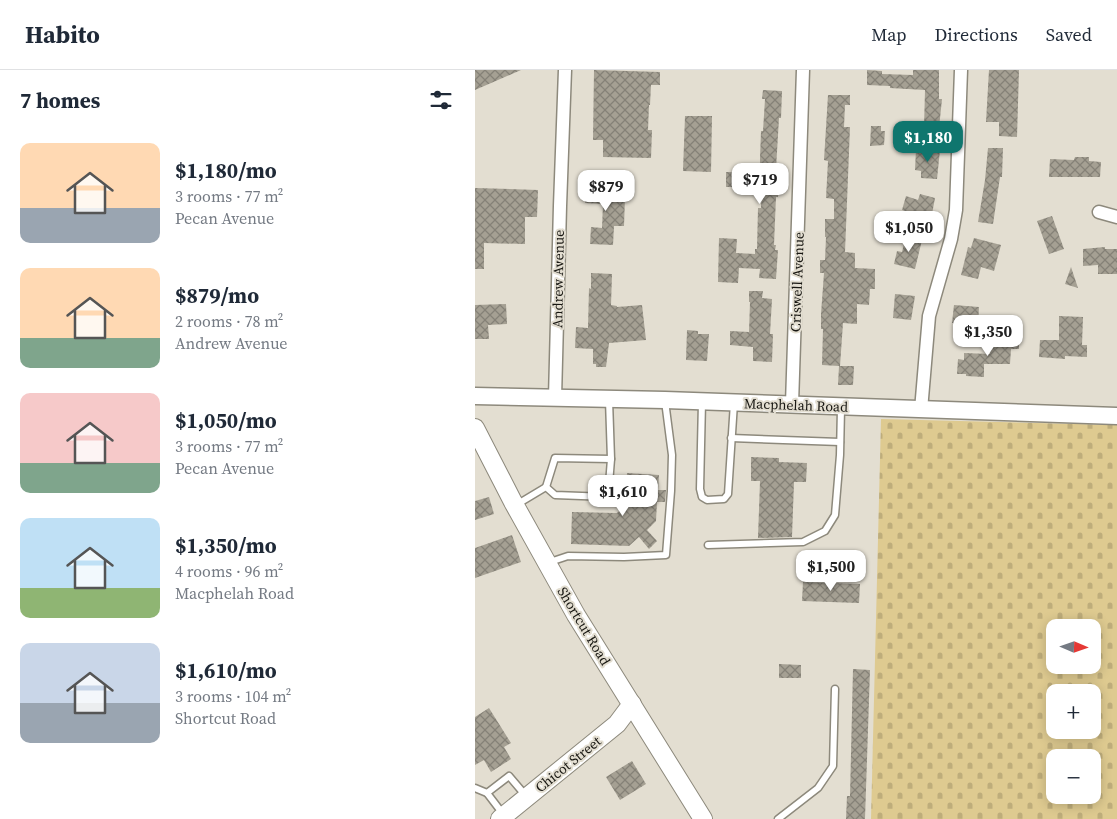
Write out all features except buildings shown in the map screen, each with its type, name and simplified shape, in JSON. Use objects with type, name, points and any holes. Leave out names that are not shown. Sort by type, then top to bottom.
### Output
[{"type":"main road","name":"Shortcut Road","points":[[475,428],[515,506],[576,615],[703,819]]},
{"type":"main road","name":"Chicot Street","points":[[502,817],[617,724],[632,704]]},
{"type":"street","name":"Andrew Avenue","points":[[555,398],[565,70]]},
{"type":"street","name":"Criswell Avenue","points":[[792,404],[803,70]]},
{"type":"street","points":[[921,410],[929,316],[951,239],[956,210],[961,70]]},
{"type":"street","points":[[1099,212],[1117,217]]},
{"type":"street","name":"Macphelah Road","points":[[475,396],[702,401],[1117,416]]},
{"type":"lane","points":[[546,487],[555,496],[608,497],[611,459],[609,399]]},
{"type":"lane","points":[[547,563],[568,556],[624,558],[667,555],[672,455],[665,400]]},
{"type":"lane","points":[[702,401],[700,489],[701,497],[707,500],[724,499],[728,494],[734,402]]},
{"type":"lane","points":[[708,545],[803,542],[825,531],[835,516],[841,406]]},
{"type":"lane","points":[[731,438],[840,442]]},
{"type":"lane","points":[[515,506],[546,487],[555,458],[611,459]]},
{"type":"lane","points":[[778,819],[818,788],[833,766],[835,690]]},
{"type":"lane","points":[[487,794],[509,776],[526,798]]},
{"type":"lane","points":[[475,788],[487,794],[502,817]]},
{"type":"green space","points":[[881,419],[1117,425],[1117,819],[871,819]]}]
